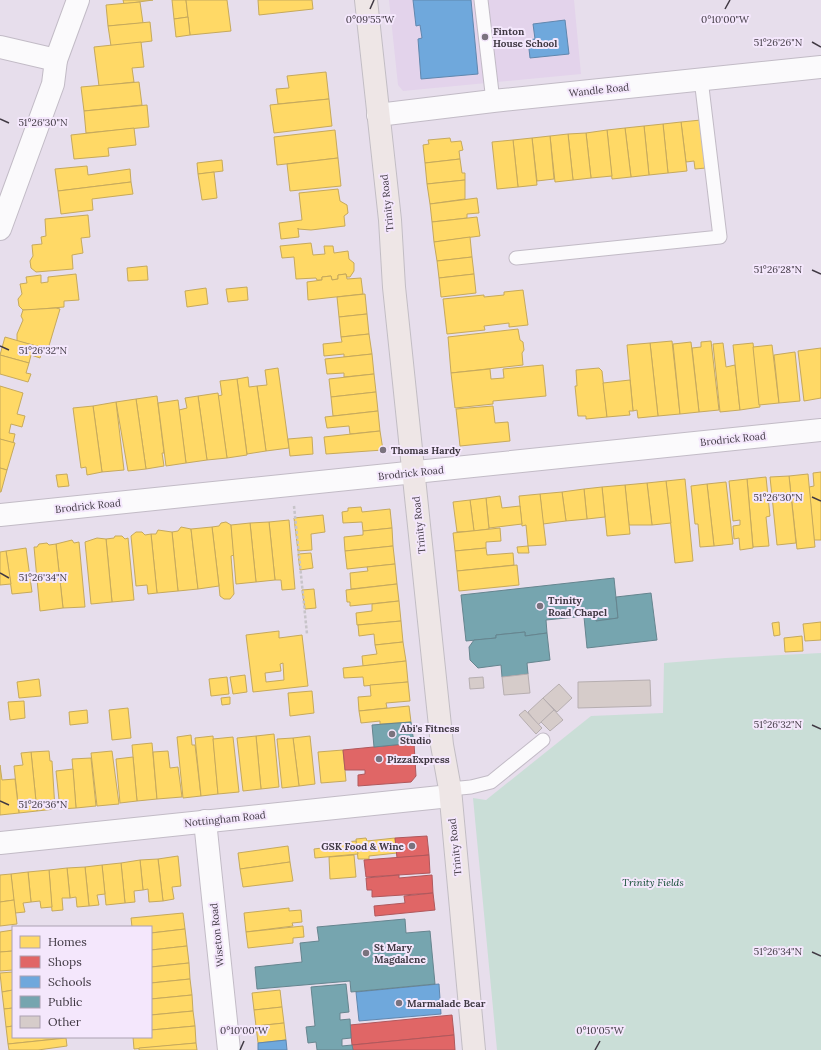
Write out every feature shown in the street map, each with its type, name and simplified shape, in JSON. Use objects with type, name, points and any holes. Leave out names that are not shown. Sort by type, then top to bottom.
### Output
[{"type":"highway","name":"Trinity Road","points":[[366,0],[442,745],[450,793],[474,1050]]},
{"type":"street","points":[[0,230],[53,84],[56,60],[78,0]]},
{"type":"street","points":[[0,47],[56,60]]},
{"type":"street","name":"Wandle Road","points":[[378,115],[493,101],[821,67]]},
{"type":"street","name":"Brodrick Road","points":[[0,515],[821,430]]},
{"type":"street","name":"Nottingham Road","points":[[0,843],[450,793]]},
{"type":"street","name":"Wiseton Road","points":[[205,821],[228,1050]]},
{"type":"lane","points":[[481,0],[493,101]]},
{"type":"lane","points":[[516,258],[720,237],[701,80]]},
{"type":"lane","points":[[450,793],[491,782],[543,740]]},
{"type":"path","points":[[293,485],[295,525],[307,634]]},
{"type":"shaded area","name":"Finton House School","points":[[389,0],[574,0],[581,74],[403,91],[398,85]]},
{"type":"green space","name":"Trinity Fields","points":[[821,653],[821,1050],[497,1050],[473,798],[486,800],[591,716],[663,713],[664,663]]},
{"type":"building: Homes","points":[[123,0],[153,0],[124,4]]},
{"type":"building: Homes","points":[[172,0],[186,0],[188,17],[174,19]]},
{"type":"building: Homes","points":[[186,0],[227,0],[231,31],[190,35]]},
{"type":"building: Homes","points":[[258,0],[312,0],[313,9],[259,15]]},
{"type":"building: Homes","points":[[140,2],[143,23],[108,26],[106,5]]},
{"type":"building: Homes","points":[[188,17],[190,35],[176,37],[174,19]]},
{"type":"building: Homes","points":[[150,22],[152,41],[111,46],[108,26]]},
{"type":"building: Homes","points":[[141,42],[144,67],[132,68],[134,82],[99,86],[94,47]]},
{"type":"building: Homes","points":[[326,72],[329,99],[278,104],[276,89],[289,88],[287,76]]},
{"type":"building: Homes","points":[[139,82],[142,105],[84,111],[81,87]]},
{"type":"building: Homes","points":[[329,99],[332,126],[274,133],[270,105]]},
{"type":"building: Homes","points":[[147,105],[149,127],[86,133],[84,111]]},
{"type":"building: Homes","points":[[701,120],[706,168],[695,169],[694,161],[686,162],[681,122]]},
{"type":"building: Homes","points":[[681,122],[687,171],[668,173],[663,124]]},
{"type":"building: Homes","points":[[663,124],[668,173],[649,175],[644,126]]},
{"type":"building: Homes","points":[[644,126],[649,175],[631,177],[625,128]]},
{"type":"building: Homes","points":[[134,128],[136,145],[108,148],[109,156],[74,159],[71,135]]},
{"type":"building: Homes","points":[[625,128],[631,177],[612,179],[607,130]]},
{"type":"building: Homes","points":[[335,130],[338,158],[277,165],[274,137]]},
{"type":"building: Homes","points":[[607,130],[612,176],[591,178],[586,133]]},
{"type":"building: Homes","points":[[586,133],[591,178],[573,180],[568,134]]},
{"type":"building: Homes","points":[[568,134],[573,180],[555,182],[550,136]]},
{"type":"building: Homes","points":[[550,136],[554,179],[537,181],[532,138]]},
{"type":"building: Homes","points":[[450,138],[451,142],[461,141],[463,150],[459,151],[460,159],[425,163],[423,145],[429,144],[428,140]]},
{"type":"building: Homes","points":[[532,138],[537,185],[518,187],[513,140]]},
{"type":"building: Homes","points":[[513,140],[518,187],[497,189],[492,142]]},
{"type":"building: Homes","points":[[338,158],[341,186],[290,191],[287,164]]},
{"type":"building: Homes","points":[[460,159],[462,173],[465,173],[465,180],[427,184],[425,163]]},
{"type":"building: Homes","points":[[222,160],[223,171],[198,174],[197,163]]},
{"type":"building: Homes","points":[[87,166],[88,175],[130,169],[131,182],[58,191],[55,169]]},
{"type":"building: Homes","points":[[214,172],[217,198],[202,200],[198,174]]},
{"type":"building: Homes","points":[[465,180],[465,199],[430,204],[427,184]]},
{"type":"building: Homes","points":[[131,182],[133,194],[92,199],[93,210],[61,214],[58,191]]},
{"type":"building: Homes","points":[[338,189],[340,201],[347,205],[348,213],[344,216],[345,226],[311,230],[298,229],[299,237],[281,239],[279,223],[302,220],[299,193]]},
{"type":"building: Homes","points":[[477,198],[479,213],[467,214],[467,218],[432,222],[430,204]]},
{"type":"building: Homes","points":[[88,215],[90,237],[81,238],[83,253],[72,255],[73,269],[36,272],[31,268],[30,261],[33,256],[32,245],[42,244],[41,237],[46,236],[45,219]]},
{"type":"building: Homes","points":[[477,217],[480,236],[434,242],[432,222]]},
{"type":"building: Homes","points":[[470,237],[472,257],[437,261],[434,242]]},
{"type":"building: Homes","points":[[311,243],[313,255],[325,254],[324,246],[333,246],[334,253],[348,251],[349,259],[354,263],[354,271],[350,277],[347,277],[346,274],[338,275],[338,279],[332,280],[331,276],[322,277],[322,280],[317,280],[316,278],[296,279],[294,257],[282,258],[280,246]]},
{"type":"building: Homes","points":[[472,257],[474,274],[439,278],[437,261]]},
{"type":"building: Homes","points":[[147,266],[148,280],[128,281],[127,268]]},
{"type":"building: Homes","points":[[76,274],[79,300],[64,301],[64,307],[23,310],[19,306],[18,299],[22,294],[20,284],[27,283],[26,277],[41,275],[41,283],[48,282],[48,277]]},
{"type":"building: Homes","points":[[346,274],[347,279],[361,278],[363,294],[308,300],[307,282],[322,280],[322,277],[331,276],[332,280],[338,279],[338,275]]},
{"type":"building: Homes","points":[[474,274],[476,293],[441,297],[439,278]]},
{"type":"building: Homes","points":[[247,287],[248,300],[228,302],[226,289]]},
{"type":"building: Homes","points":[[206,288],[208,304],[187,307],[185,291]]},
{"type":"building: Homes","points":[[523,290],[528,325],[509,327],[509,323],[484,326],[485,330],[447,334],[443,299],[484,295],[484,297],[504,295],[504,292]]},
{"type":"building: Homes","points":[[365,294],[367,314],[339,317],[337,297]]},
{"type":"building: Homes","points":[[60,309],[48,349],[17,341],[17,334],[23,320],[21,316],[23,310]]},
{"type":"building: Homes","points":[[367,314],[369,334],[341,337],[339,317]]},
{"type":"building: Homes","points":[[518,329],[520,340],[523,342],[523,365],[451,373],[448,337]]},
{"type":"building: Homes","points":[[369,334],[372,354],[344,357],[344,354],[324,356],[323,344],[342,342],[341,337]]},
{"type":"building: Homes","points":[[5,337],[43,348],[40,358],[31,355],[29,363],[0,355]]},
{"type":"building: Homes","points":[[672,341],[680,414],[658,416],[650,343]]},
{"type":"building: Homes","points":[[711,341],[719,410],[699,412],[692,348],[701,347],[701,342]]},
{"type":"building: Homes","points":[[691,342],[699,412],[680,414],[673,344]]},
{"type":"building: Homes","points":[[650,343],[658,416],[638,418],[637,410],[633,411],[627,345]]},
{"type":"building: Homes","points":[[723,343],[726,367],[735,365],[740,410],[720,412],[713,344]]},
{"type":"building: Homes","points":[[753,343],[760,407],[740,410],[733,345]]},
{"type":"building: Homes","points":[[772,345],[779,403],[759,405],[753,347]]},
{"type":"building: Homes","points":[[821,348],[821,398],[804,401],[798,351]]},
{"type":"building: Homes","points":[[795,352],[800,401],[779,403],[774,355]]},
{"type":"building: Homes","points":[[372,354],[374,374],[344,377],[344,373],[327,374],[325,359]]},
{"type":"building: Homes","points":[[0,355],[29,363],[26,373],[31,374],[28,382],[0,374]]},
{"type":"building: Homes","points":[[543,365],[546,396],[493,401],[493,404],[455,408],[451,373],[490,369],[491,379],[504,378],[503,369]]},
{"type":"building: Homes","points":[[278,368],[289,448],[266,451],[257,386],[267,385],[265,370]]},
{"type":"building: Homes","points":[[599,368],[602,371],[607,417],[586,419],[586,416],[578,416],[575,386],[577,386],[576,370]]},
{"type":"building: Homes","points":[[374,374],[376,392],[331,397],[329,379]]},
{"type":"building: Homes","points":[[248,377],[249,387],[257,386],[266,451],[247,454],[237,379]]},
{"type":"building: Homes","points":[[237,379],[247,455],[227,458],[218,396],[222,395],[220,381]]},
{"type":"building: Homes","points":[[630,380],[633,411],[629,411],[630,415],[607,417],[603,383]]},
{"type":"building: Homes","points":[[0,386],[23,393],[17,414],[25,416],[22,427],[11,424],[9,433],[15,434],[13,443],[0,439]]},
{"type":"building: Homes","points":[[376,392],[378,411],[333,416],[331,397]]},
{"type":"building: Homes","points":[[218,393],[227,458],[207,460],[198,396]]},
{"type":"building: Homes","points":[[157,396],[164,453],[162,453],[164,466],[146,469],[136,399]]},
{"type":"building: Homes","points":[[198,396],[207,460],[186,463],[179,410],[187,408],[185,398]]},
{"type":"building: Homes","points":[[136,399],[146,469],[128,471],[116,402]]},
{"type":"building: Homes","points":[[178,400],[186,463],[166,466],[158,403]]},
{"type":"building: Homes","points":[[116,402],[124,470],[102,472],[93,406]]},
{"type":"building: Homes","points":[[93,406],[102,472],[87,475],[86,467],[81,468],[73,408]]},
{"type":"building: Homes","points":[[493,406],[495,423],[508,422],[510,441],[460,446],[456,409]]},
{"type":"building: Homes","points":[[378,411],[380,431],[350,434],[349,426],[327,428],[325,417]]},
{"type":"building: Homes","points":[[380,431],[383,450],[326,454],[324,437]]},
{"type":"building: Homes","points":[[312,437],[313,454],[290,456],[288,439]]},
{"type":"building: Homes","points":[[0,439],[15,443],[7,470],[0,468]]},
{"type":"building: Homes","points":[[0,468],[7,470],[1,492],[0,492]]},
{"type":"building: Homes","points":[[821,472],[821,540],[814,540],[809,487],[814,486],[813,473]]},
{"type":"building: Homes","points":[[67,474],[69,486],[58,487],[56,475]]},
{"type":"building: Homes","points":[[808,474],[815,547],[797,549],[789,476]]},
{"type":"building: Homes","points":[[789,476],[796,543],[777,545],[770,477]]},
{"type":"building: Homes","points":[[766,477],[770,516],[766,517],[769,546],[753,547],[747,479]]},
{"type":"building: Homes","points":[[685,479],[693,561],[675,563],[666,481]]},
{"type":"building: Homes","points":[[747,479],[753,548],[740,550],[739,538],[734,539],[733,526],[740,525],[740,520],[733,521],[729,481]]},
{"type":"building: Homes","points":[[666,481],[671,523],[652,525],[647,483]]},
{"type":"building: Homes","points":[[726,482],[733,544],[714,546],[707,484]]},
{"type":"building: Homes","points":[[647,483],[652,525],[629,525],[625,485]]},
{"type":"building: Homes","points":[[707,484],[714,546],[700,547],[698,524],[695,524],[691,486]]},
{"type":"building: Homes","points":[[625,485],[630,534],[607,536],[602,487]]},
{"type":"building: Homes","points":[[602,487],[605,517],[587,519],[584,489]]},
{"type":"building: Homes","points":[[584,489],[587,519],[566,521],[562,492]]},
{"type":"building: Homes","points":[[562,492],[566,521],[543,524],[540,494]]},
{"type":"building: Homes","points":[[540,494],[546,545],[528,546],[526,525],[522,526],[519,496]]},
{"type":"building: Homes","points":[[500,496],[502,508],[520,506],[522,524],[489,528],[486,498]]},
{"type":"building: Homes","points":[[486,498],[489,529],[474,531],[470,500]]},
{"type":"building: Homes","points":[[470,500],[474,531],[457,532],[453,502]]},
{"type":"building: Homes","points":[[361,507],[362,512],[390,509],[392,528],[363,531],[362,522],[343,523],[342,512],[348,511],[348,508]]},
{"type":"building: Homes","points":[[323,515],[325,532],[311,534],[312,550],[298,551],[294,518]]},
{"type":"building: Homes","points":[[289,520],[295,589],[282,590],[281,580],[275,580],[269,522]]},
{"type":"building: Homes","points":[[226,522],[231,525],[234,555],[231,556],[234,594],[230,599],[224,599],[220,596],[212,527],[219,526],[221,523]]},
{"type":"building: Homes","points":[[269,522],[275,580],[256,582],[250,523]]},
{"type":"building: Homes","points":[[250,523],[256,582],[236,584],[231,525]]},
{"type":"building: Homes","points":[[181,527],[191,529],[198,589],[178,591],[172,532],[178,531]]},
{"type":"building: Homes","points":[[212,527],[219,586],[198,589],[191,529]]},
{"type":"building: Homes","points":[[392,528],[393,546],[345,551],[344,537],[363,535],[363,531]]},
{"type":"building: Homes","points":[[500,528],[501,541],[486,542],[486,548],[455,551],[453,533]]},
{"type":"building: Homes","points":[[158,530],[172,532],[178,591],[157,593],[151,534],[156,534]]},
{"type":"building: Homes","points":[[136,532],[142,532],[145,535],[151,534],[157,593],[148,594],[147,585],[136,586],[131,536]]},
{"type":"building: Homes","points":[[115,536],[122,536],[125,539],[128,538],[134,600],[112,602],[106,539],[114,538]]},
{"type":"building: Homes","points":[[97,538],[106,539],[112,602],[91,604],[85,542]]},
{"type":"building: Homes","points":[[72,540],[74,543],[79,542],[85,607],[63,608],[56,544]]},
{"type":"building: Homes","points":[[47,543],[49,545],[56,544],[63,608],[40,611],[34,547],[37,547],[39,544]]},
{"type":"building: Homes","points":[[393,546],[395,564],[347,569],[345,551]]},
{"type":"building: Homes","points":[[528,546],[529,553],[518,553],[517,547]]},
{"type":"building: Homes","points":[[26,548],[32,592],[12,594],[6,551]]},
{"type":"building: Homes","points":[[486,548],[487,555],[513,553],[514,565],[457,571],[455,551]]},
{"type":"building: Homes","points":[[6,551],[11,584],[0,585],[0,552]]},
{"type":"building: Homes","points":[[311,553],[313,568],[300,570],[298,554]]},
{"type":"building: Homes","points":[[395,564],[397,584],[351,589],[350,573],[368,571],[367,567]]},
{"type":"building: Homes","points":[[517,565],[519,585],[459,591],[457,571]]},
{"type":"building: Homes","points":[[397,584],[399,601],[350,606],[350,602],[347,602],[346,590]]},
{"type":"building: Homes","points":[[314,589],[316,608],[305,609],[302,590]]},
{"type":"building: Homes","points":[[399,601],[401,621],[357,625],[356,613],[372,611],[372,604]]},
{"type":"building: Homes","points":[[401,621],[403,642],[375,645],[374,634],[359,636],[358,625]]},
{"type":"building: Homes","points":[[779,622],[780,635],[774,636],[772,623]]},
{"type":"building: Homes","points":[[821,622],[821,640],[805,641],[803,624]]},
{"type":"building: Homes","points":[[279,631],[279,638],[302,635],[308,686],[253,692],[246,635]],"holes":[[[283,663],[284,680],[266,682],[265,673],[281,671],[280,664]]]},
{"type":"building: Homes","points":[[802,636],[803,651],[785,652],[784,638]]},
{"type":"building: Homes","points":[[403,642],[406,661],[363,666],[362,656],[377,654],[375,645]]},
{"type":"building: Homes","points":[[406,661],[408,682],[364,686],[363,677],[344,678],[343,668]]},
{"type":"building: Homes","points":[[245,675],[247,692],[233,694],[230,677]]},
{"type":"building: Homes","points":[[227,677],[229,694],[211,696],[209,679]]},
{"type":"building: Homes","points":[[39,679],[41,696],[19,698],[17,682]]},
{"type":"building: Homes","points":[[408,682],[410,701],[386,703],[387,708],[359,711],[358,697],[371,696],[370,685]]},
{"type":"building: Homes","points":[[312,691],[314,713],[290,716],[288,693]]},
{"type":"building: Homes","points":[[230,697],[230,704],[222,705],[221,698]]},
{"type":"building: Homes","points":[[24,701],[25,718],[10,720],[8,702]]},
{"type":"building: Homes","points":[[409,706],[411,722],[380,724],[380,721],[361,723],[359,711]]},
{"type":"building: Homes","points":[[128,708],[131,738],[112,740],[109,710]]},
{"type":"building: Homes","points":[[87,710],[88,723],[70,725],[69,712]]},
{"type":"building: Homes","points":[[274,734],[279,787],[261,789],[256,736]]},
{"type":"building: Homes","points":[[191,735],[192,745],[195,745],[201,796],[183,798],[177,737]]},
{"type":"building: Homes","points":[[213,736],[218,794],[201,796],[195,738]]},
{"type":"building: Homes","points":[[256,736],[261,789],[243,791],[237,738]]},
{"type":"building: Homes","points":[[310,736],[315,784],[299,786],[293,738]]},
{"type":"building: Homes","points":[[233,737],[239,792],[218,794],[213,739]]},
{"type":"building: Homes","points":[[293,738],[299,786],[282,788],[277,739]]},
{"type":"building: Homes","points":[[152,743],[157,799],[137,801],[132,745]]},
{"type":"building: Homes","points":[[343,750],[346,781],[321,783],[318,752]]},
{"type":"building: Homes","points":[[49,751],[50,761],[52,761],[55,809],[37,811],[31,752]]},
{"type":"building: Homes","points":[[112,751],[119,804],[97,806],[91,753]]},
{"type":"building: Homes","points":[[168,751],[170,768],[178,767],[182,797],[157,799],[153,752]]},
{"type":"building: Homes","points":[[31,752],[37,811],[19,813],[14,766],[23,765],[21,753]]},
{"type":"building: Homes","points":[[133,757],[137,801],[120,803],[116,759]]},
{"type":"building: Homes","points":[[91,758],[96,806],[76,808],[72,759]]},
{"type":"building: Homes","points":[[0,765],[2,780],[15,779],[19,813],[0,815]]},
{"type":"building: Homes","points":[[73,769],[76,808],[60,809],[56,771]]},
{"type":"building: Homes","points":[[366,838],[367,841],[395,838],[397,853],[369,856],[369,859],[358,859],[356,839]]},
{"type":"building: Homes","points":[[356,841],[358,854],[315,858],[314,849],[322,848],[322,844]]},
{"type":"building: Homes","points":[[288,846],[290,862],[240,869],[238,853]]},
{"type":"building: Homes","points":[[354,855],[356,877],[330,879],[329,857]]},
{"type":"building: Homes","points":[[178,856],[181,886],[172,887],[174,899],[163,901],[158,859]]},
{"type":"building: Homes","points":[[158,859],[163,901],[149,902],[148,889],[143,890],[140,860]]},
{"type":"building: Homes","points":[[140,860],[143,890],[134,891],[135,902],[125,903],[121,863]]},
{"type":"building: Homes","points":[[290,862],[293,881],[243,887],[240,869]]},
{"type":"building: Homes","points":[[121,863],[125,903],[106,905],[102,865]]},
{"type":"building: Homes","points":[[102,865],[105,894],[97,895],[99,905],[89,906],[85,867]]},
{"type":"building: Homes","points":[[85,867],[89,906],[77,907],[76,897],[70,898],[67,868]]},
{"type":"building: Homes","points":[[67,868],[70,898],[62,898],[63,910],[52,911],[49,870]]},
{"type":"building: Homes","points":[[49,870],[52,907],[41,908],[40,901],[31,902],[28,872]]},
{"type":"building: Homes","points":[[28,872],[31,902],[23,903],[25,912],[15,913],[11,874]]},
{"type":"building: Homes","points":[[11,874],[14,900],[0,902],[0,875]]},
{"type":"building: Homes","points":[[14,900],[17,924],[0,926],[0,902]]},
{"type":"building: Homes","points":[[289,908],[289,911],[301,910],[302,922],[292,923],[293,926],[246,932],[244,913]]},
{"type":"building: Homes","points":[[183,913],[185,929],[152,933],[152,926],[132,926],[131,918]]},
{"type":"building: Homes","points":[[303,926],[304,937],[293,938],[293,943],[248,948],[246,932]]},
{"type":"building: Homes","points":[[185,929],[187,946],[152,950],[152,933]]},
{"type":"building: Homes","points":[[12,930],[12,951],[0,952],[0,932]]},
{"type":"building: Homes","points":[[187,946],[189,963],[152,967],[152,950]]},
{"type":"building: Homes","points":[[12,951],[12,970],[0,971],[0,952]]},
{"type":"building: Homes","points":[[189,963],[190,979],[152,983],[152,967]]},
{"type":"building: Homes","points":[[12,972],[12,990],[2,992],[0,973]]},
{"type":"building: Homes","points":[[190,979],[192,995],[152,999],[152,983]]},
{"type":"building: Homes","points":[[12,990],[12,1008],[4,1009],[2,992]]},
{"type":"building: Homes","points":[[280,990],[282,1007],[254,1010],[252,993]]},
{"type":"building: Homes","points":[[192,995],[193,1011],[152,1015],[152,999]]},
{"type":"building: Homes","points":[[282,1007],[284,1023],[256,1026],[254,1010]]},
{"type":"building: Homes","points":[[12,1008],[12,1026],[6,1027],[4,1009]]},
{"type":"building: Homes","points":[[193,1011],[195,1026],[152,1030],[152,1015]]},
{"type":"building: Homes","points":[[284,1023],[286,1040],[258,1043],[256,1026]]},
{"type":"building: Homes","points":[[12,1026],[12,1038],[66,1038],[8,1044],[6,1027]]},
{"type":"building: Homes","points":[[195,1026],[196,1043],[134,1049],[133,1038],[152,1038],[152,1030]]},
{"type":"building: Homes","points":[[66,1038],[67,1046],[38,1050],[9,1050],[8,1044]]},
{"type":"building: Homes","points":[[196,1043],[197,1050],[139,1050],[139,1048]]},
{"type":"building: Shops","name":"PizzaExpress","points":[[414,743],[416,776],[411,782],[358,786],[358,775],[365,774],[365,770],[345,770],[343,750]]},
{"type":"building: Shops","name":"GSK Food & Wine","points":[[427,836],[429,855],[397,858],[395,838]]},
{"type":"building: Shops","points":[[429,855],[430,873],[366,877],[364,860]]},
{"type":"building: Shops","points":[[399,875],[399,878],[432,875],[433,893],[372,897],[372,890],[367,890],[366,878]]},
{"type":"building: Shops","points":[[433,893],[435,910],[375,916],[374,906],[405,903],[404,896]]},
{"type":"building: Shops","points":[[452,1015],[454,1035],[352,1045],[350,1025]]},
{"type":"building: Shops","points":[[454,1035],[455,1050],[353,1050],[352,1045]]},
{"type":"building: Schools","points":[[413,0],[471,0],[478,74],[421,79],[418,39],[422,38],[420,25],[416,26]]},
{"type":"building: Schools","points":[[565,20],[569,54],[530,58],[528,40],[535,39],[533,24]]},
{"type":"building: Schools","name":"Marmalade Bear","points":[[439,984],[441,1014],[359,1021],[356,992]]},
{"type":"building: Schools","points":[[286,1040],[287,1050],[258,1050],[258,1043]]},
{"type":"building: Public","name":"Trinity Road Chapel","points":[[614,578],[618,618],[596,621],[596,615],[546,620],[547,633],[525,636],[525,632],[496,635],[496,638],[466,641],[461,595]]},
{"type":"building: Public","points":[[651,593],[657,640],[587,648],[584,617],[596,615],[596,621],[618,618],[616,597]]},
{"type":"building: Public","points":[[525,632],[525,636],[547,633],[550,660],[527,663],[528,674],[502,677],[501,665],[478,668],[470,660],[469,647],[474,640],[496,638],[496,635]]},
{"type":"building: Public","name":"Abi's Fitness Studio","points":[[411,722],[414,743],[374,747],[372,725]]},
{"type":"building: Public","name":"St Mary Magdalene","points":[[405,919],[406,933],[430,931],[435,984],[351,992],[350,981],[257,989],[255,967],[302,962],[300,943],[319,941],[317,927]]},
{"type":"building: Public","points":[[346,984],[349,1012],[340,1013],[340,1020],[350,1019],[351,1038],[342,1039],[342,1046],[352,1045],[353,1050],[317,1050],[316,1042],[308,1043],[306,1027],[315,1026],[311,987]]},
{"type":"building: Other","points":[[528,674],[530,693],[504,695],[502,677]]},
{"type":"building: Other","points":[[483,677],[484,688],[470,689],[469,678]]},
{"type":"building: Other","points":[[650,680],[651,706],[578,708],[578,682]]},
{"type":"building: Other","points":[[559,684],[572,698],[557,712],[543,698]]},
{"type":"building: Other","points":[[543,698],[554,710],[538,725],[528,712]]},
{"type":"building: Other","points":[[525,710],[542,728],[536,734],[519,715]]},
{"type":"building: Other","points":[[554,710],[563,720],[550,731],[541,722]]},
{"type":"place","name":"Finton House School","points":[[485,37]]},
{"type":"place","name":"Thomas Hardy","points":[[383,450]]},
{"type":"place","name":"Trinity Road Chapel","points":[[540,606]]},
{"type":"place","name":"Abi's Fitness Studio","points":[[392,734]]},
{"type":"place","name":"PizzaExpress","points":[[379,759]]},
{"type":"place","name":"GSK Food & Wine","points":[[412,846]]},
{"type":"place","name":"St Mary Magdalene","points":[[366,953]]},
{"type":"place","name":"Marmalade Bear","points":[[399,1003]]}]
